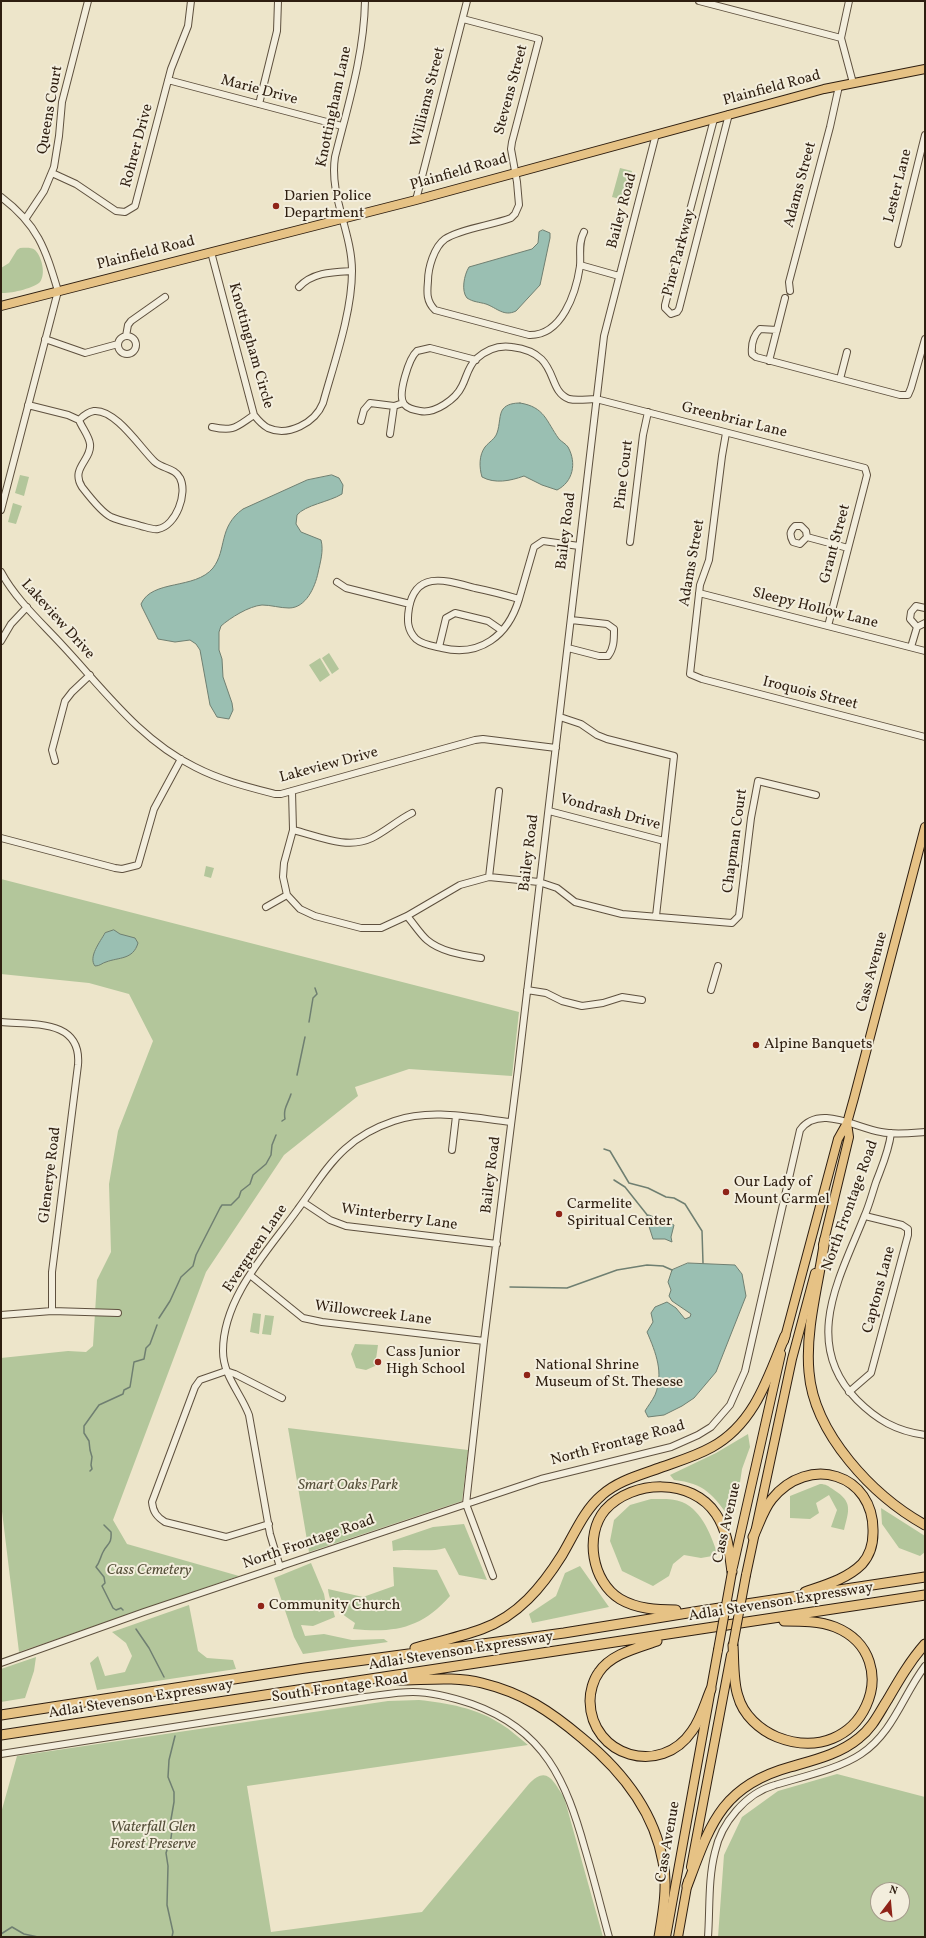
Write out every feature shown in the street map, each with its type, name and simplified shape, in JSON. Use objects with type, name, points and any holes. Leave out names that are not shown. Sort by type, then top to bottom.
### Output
[{"type":"highway","points":[[825,1239],[810,1330],[808,1358],[809,1373],[815,1402],[829,1432],[850,1463],[893,1503],[925,1525]]},
{"type":"highway","points":[[386,1657],[482,1629],[510,1614],[522,1605],[544,1583],[589,1509],[603,1493],[626,1480],[696,1455],[713,1447],[736,1429],[748,1417],[756,1404],[785,1336]]},
{"type":"highway","points":[[753,1537],[771,1500],[788,1483],[808,1475],[815,1473],[827,1474],[842,1479],[858,1490],[868,1503],[872,1518],[873,1537],[872,1546],[862,1564],[844,1577],[786,1599]]},
{"type":"highway","points":[[700,1611],[646,1608],[624,1601],[610,1590],[598,1573],[593,1552],[596,1526],[605,1511],[623,1496],[644,1488],[674,1488],[694,1495],[714,1512],[727,1534],[732,1572]]},
{"type":"highway","name":"Adlai Stevenson Expressway","points":[[1,1715],[386,1657],[564,1633],[925,1577]]},
{"type":"highway","name":"Adlai Stevenson Expressway","points":[[1,1735],[925,1596]]},
{"type":"highway","points":[[733,1645],[738,1696],[755,1724],[766,1732],[786,1740],[811,1744],[831,1739],[851,1727],[866,1710],[872,1683],[866,1655],[861,1647],[836,1627],[811,1622],[763,1620]]},
{"type":"highway","points":[[672,1635],[618,1656],[598,1673],[591,1689],[590,1706],[592,1718],[601,1737],[617,1749],[632,1756],[643,1758],[666,1753],[677,1747],[692,1731],[711,1689]]},
{"type":"highway","points":[[687,1886],[714,1820],[728,1802],[746,1785],[759,1778],[840,1750],[858,1739],[873,1725],[912,1660],[925,1644]]},
{"type":"highway","points":[[362,1680],[443,1678],[480,1682],[518,1694],[540,1705],[593,1747],[625,1779],[643,1807],[656,1833],[665,1876],[664,1911],[659,1937]]},
{"type":"main road","name":"Plainfield Road","points":[[1,306],[416,200],[729,114],[853,82],[925,69]]},
{"type":"main road","name":"Cass Avenue","points":[[666,1937],[732,1572],[785,1336],[838,1139],[847,1123],[925,827]]},
{"type":"main road","name":"Cass Avenue","points":[[678,1937],[753,1537],[792,1359],[825,1239],[849,1137],[847,1123]]},
{"type":"street","name":"Queens Court","points":[[26,218],[40,199],[52,173],[60,136],[60,113],[65,86],[88,1]]},
{"type":"street","name":"Rohrer Drive","points":[[52,173],[76,184],[116,211],[125,212],[132,208],[137,201],[168,80],[190,19],[191,1]]},
{"type":"street","points":[[259,104],[277,31],[278,1]]},
{"type":"street","name":"Knottingham Lane","points":[[342,218],[334,184],[333,170],[342,126],[360,56],[364,31],[365,1]]},
{"type":"street","name":"Williams Street","points":[[416,200],[467,1]]},
{"type":"street","points":[[699,1],[841,38]]},
{"type":"street","points":[[849,1],[841,38],[853,82]]},
{"type":"street","name":"Stevens Street","points":[[462,19],[539,39],[511,149],[519,205],[514,216],[450,236],[439,245],[428,275],[427,297],[430,304],[435,310],[529,335],[538,335],[548,331],[564,314],[568,306],[580,266],[580,244],[584,232]]},
{"type":"street","name":"Marie Drive","points":[[168,80],[342,126]]},
{"type":"street","name":"Adams Street","points":[[790,291],[789,282],[830,127],[839,86]]},
{"type":"street","name":"Pine Parkway","points":[[714,119],[665,305],[665,308],[671,314],[676,312],[678,309],[729,114]]},
{"type":"street","name":"Bailey Road","points":[[493,1576],[466,1504],[484,1341],[560,717],[604,336],[656,134]]},
{"type":"street","name":"Lester Lane","points":[[898,244],[925,135]]},
{"type":"street","points":[[1,197],[26,218],[35,230],[45,249],[58,291],[1,510]]},
{"type":"street","name":"Knottingham Circle","points":[[211,252],[254,415],[267,427],[280,430],[306,424],[319,412],[323,403],[348,309],[352,271],[349,244],[342,218]]},
{"type":"street","points":[[687,222],[700,226]]},
{"type":"street","points":[[580,266],[619,276]]},
{"type":"street","points":[[300,286],[307,278],[330,272],[352,271]]},
{"type":"street","points":[[126,336],[128,325],[131,321],[166,297]]},
{"type":"street","points":[[769,361],[785,298]]},
{"type":"street","points":[[777,330],[760,329],[756,333],[751,347],[752,354],[756,357],[769,361],[900,395],[908,395],[912,388],[925,339]]},
{"type":"street","points":[[126,336],[132,337],[136,342],[136,348],[133,353],[127,355],[121,353],[118,344],[121,338],[126,336]]},
{"type":"street","points":[[45,339],[85,353],[118,344]]},
{"type":"street","name":"Greenbriar Lane","points":[[476,360],[488,351],[500,347],[512,347],[530,351],[544,361],[557,388],[562,395],[571,400],[596,399],[865,468]]},
{"type":"street","points":[[430,348],[476,360],[469,368],[459,391],[440,407],[432,411],[422,412],[409,408],[404,403],[401,394],[410,361],[417,351],[430,348]]},
{"type":"street","points":[[840,379],[846,352]]},
{"type":"street","points":[[361,421],[364,410],[370,403],[394,406],[404,403]]},
{"type":"street","points":[[28,405],[68,415],[79,420],[88,438],[90,446],[80,467],[79,479],[82,486],[102,510],[113,518],[151,528],[158,529],[170,523],[176,513],[182,495],[182,485],[178,475],[156,463],[109,414],[94,412],[79,420]]},
{"type":"street","points":[[390,434],[394,406]]},
{"type":"street","name":"Pine Court","points":[[630,542],[643,435],[648,412]]},
{"type":"street","points":[[212,427],[226,430],[236,427],[254,415]]},
{"type":"street","name":"Adams Street","points":[[690,674],[699,593],[702,578],[709,560],[726,433]]},
{"type":"street","name":"Grant Street","points":[[828,626],[867,474],[865,468]]},
{"type":"street","points":[[807,537],[848,548]]},
{"type":"street","points":[[519,600],[439,579],[421,586],[412,598],[408,623],[411,632],[421,642],[456,651],[472,650],[485,645],[493,639],[514,616],[519,600],[534,547],[543,541],[579,546]]},
{"type":"street","name":"Lakeview Drive","points":[[1,572],[10,587],[137,726],[162,747],[181,759],[201,770],[235,783],[275,794],[292,791],[483,739],[556,748]]},
{"type":"street","points":[[337,582],[346,588],[410,604]]},
{"type":"street","name":"Sleepy Hollow Lane","points":[[699,593],[925,651]]},
{"type":"street","points":[[1,641],[11,624],[27,606]]},
{"type":"street","points":[[916,627],[910,619],[911,612],[916,606],[925,608]]},
{"type":"street","points":[[439,647],[446,618],[455,613],[488,621],[501,630]]},
{"type":"street","points":[[568,648],[599,656],[608,656],[613,649],[614,629],[607,624],[571,620]]},
{"type":"street","points":[[916,627],[925,623]]},
{"type":"street","points":[[911,647],[916,627]]},
{"type":"street","name":"Iroquois Street","points":[[690,674],[702,679],[925,737]]},
{"type":"street","points":[[55,761],[52,750],[65,701],[90,675]]},
{"type":"street","points":[[292,791],[293,830],[283,872],[287,895],[300,909],[310,914],[361,928],[381,928],[407,916],[460,885],[489,877],[539,882],[557,888],[578,903],[640,917],[656,916],[674,756],[607,739],[582,724],[560,717]]},
{"type":"street","points":[[1,838],[115,868],[122,869],[138,866],[154,809],[181,759]]},
{"type":"street","name":"Chapman Court","points":[[656,916],[694,921],[732,923],[739,916],[750,818],[758,781],[816,795]]},
{"type":"street","points":[[489,877],[499,791]]},
{"type":"street","name":"Vondrash Drive","points":[[548,811],[664,841]]},
{"type":"street","points":[[293,830],[337,841],[356,842],[372,838],[412,813]]},
{"type":"street","points":[[266,907],[287,895]]},
{"type":"street","points":[[407,916],[424,937],[434,945],[481,958]]},
{"type":"street","points":[[712,990],[718,966]]},
{"type":"street","points":[[527,990],[546,993],[562,1001],[582,1006],[603,1003],[622,997],[642,1000]]},
{"type":"street","name":"Glenerye Road","points":[[1,1022],[58,1028],[69,1034],[76,1044],[79,1057],[52,1272],[52,1311]]},
{"type":"street","name":"Evergreen Lane","points":[[280,1567],[272,1542],[250,1419],[245,1404],[226,1371],[223,1358],[224,1335],[238,1296],[250,1275],[337,1157],[370,1130],[412,1116],[431,1114],[511,1122]]},
{"type":"street","points":[[452,1150],[456,1116]]},
{"type":"street","name":"North Frontage Road","points":[[1,1663],[541,1478],[671,1447],[686,1442],[710,1427],[730,1405],[745,1371],[800,1130],[808,1121],[820,1117],[891,1133],[887,1154],[865,1216],[836,1286],[828,1320],[828,1336],[839,1378],[849,1392],[872,1414],[893,1427],[925,1435]]},
{"type":"street","points":[[891,1133],[925,1132]]},
{"type":"street","name":"Winterberry Lane","points":[[303,1202],[330,1220],[346,1226],[497,1244]]},
{"type":"street","name":"Captons Lane","points":[[849,1392],[871,1373],[908,1235],[908,1229],[902,1224],[865,1216]]},
{"type":"street","name":"Willowcreek Lane","points":[[250,1275],[303,1318],[322,1322],[484,1341]]},
{"type":"street","points":[[1,1315],[52,1311],[118,1313]]},
{"type":"street","points":[[269,1524],[231,1537],[220,1536],[165,1522],[159,1519],[153,1508],[154,1496],[195,1387],[200,1380],[226,1371],[235,1374],[282,1398]]},
{"type":"street","points":[[708,1937],[715,1851],[726,1824],[740,1807],[754,1796],[772,1786],[845,1763],[861,1754],[876,1742],[890,1724],[925,1666]]},
{"type":"street","name":"South Frontage Road","points":[[1,1754],[365,1697],[414,1692],[434,1694],[461,1700],[483,1708],[505,1719],[548,1758],[559,1775],[573,1808],[609,1937]]},
{"type":"green space","points":[[620,168],[632,171],[625,200],[612,197]]},
{"type":"green space","points":[[20,248],[32,248],[40,257],[43,270],[42,279],[37,284],[28,288],[10,293],[1,293],[1,268],[9,263],[17,250]]},
{"type":"green space","points":[[20,475],[29,477],[24,496],[15,493]]},
{"type":"green space","points":[[13,503],[22,506],[16,524],[8,522]]},
{"type":"green space","points":[[329,653],[339,669],[332,674],[322,658]]},
{"type":"green space","points":[[320,658],[330,675],[320,682],[309,665]]},
{"type":"green space","points":[[206,866],[214,868],[211,878],[204,876]]},
{"type":"green space","name":"Cass Cemetery","points":[[1,879],[519,1012],[512,1076],[409,1069],[355,1087],[358,1096],[284,1155],[206,1272],[113,1520],[127,1544],[239,1576],[19,1652],[1,1503],[1,1358],[68,1351],[86,1352],[93,1346],[97,1280],[111,1252],[109,1184],[118,1131],[153,1041],[129,994],[89,983],[1,974]]},
{"type":"green space","points":[[253,1313],[261,1314],[259,1334],[250,1332]]},
{"type":"green space","points":[[265,1315],[274,1316],[271,1335],[262,1334]]},
{"type":"green space","points":[[355,1344],[378,1345],[375,1366],[366,1370],[356,1368],[351,1354]]},
{"type":"green space","name":"Smart Oaks Park","points":[[288,1428],[468,1450],[462,1501],[309,1552]]},
{"type":"green space","points":[[748,1434],[750,1447],[742,1469],[739,1489],[735,1495],[730,1519],[719,1503],[701,1487],[674,1480],[670,1475],[716,1453]]},
{"type":"green space","points":[[820,1484],[825,1485],[840,1494],[847,1503],[848,1512],[844,1530],[831,1527],[837,1510],[829,1495],[816,1503],[819,1513],[810,1519],[790,1518],[790,1496]]},
{"type":"green space","points":[[651,1499],[675,1500],[682,1502],[696,1511],[705,1525],[718,1555],[701,1558],[684,1555],[673,1564],[669,1576],[653,1586],[622,1571],[610,1541],[614,1520],[630,1505]]},
{"type":"green space","points":[[881,1508],[925,1536],[925,1552],[920,1556],[899,1548],[882,1524]]},
{"type":"green space","points":[[464,1524],[487,1580],[459,1575],[445,1548],[432,1550],[393,1551],[392,1541],[433,1527]]},
{"type":"green space","points":[[311,1563],[324,1594],[326,1605],[333,1610],[335,1617],[313,1626],[301,1625],[305,1636],[324,1634],[352,1640],[384,1639],[388,1642],[303,1654],[294,1637],[274,1578]]},
{"type":"green space","points":[[580,1566],[609,1607],[532,1623],[529,1614],[556,1596],[565,1573]]},
{"type":"green space","points":[[393,1567],[437,1570],[450,1596],[428,1616],[406,1626],[381,1630],[353,1629],[355,1623],[333,1605],[328,1589],[363,1597],[394,1586]]},
{"type":"green space","points":[[189,1605],[198,1651],[207,1658],[233,1660],[236,1669],[97,1690],[90,1663],[98,1656],[105,1676],[125,1672],[132,1656],[126,1643],[112,1632]]},
{"type":"green space","points":[[36,1657],[34,1671],[25,1698],[1,1702],[1,1669]]},
{"type":"green space","name":"Waterfall Glen Forest Preserve","points":[[419,1700],[462,1707],[492,1718],[512,1731],[528,1745],[247,1786],[271,1932],[422,1912],[528,1785],[540,1776],[545,1775],[553,1781],[564,1797],[603,1937],[1,1937],[1,1813],[17,1756],[388,1701]]},
{"type":"green space","points":[[837,1774],[925,1797],[925,1937],[718,1937],[724,1855],[742,1817],[778,1791]]},
{"type":"water","points":[[543,230],[550,233],[550,238],[540,285],[516,311],[512,313],[504,312],[467,298],[464,291],[464,283],[469,267],[532,249],[538,243],[539,232]]},
{"type":"water","points":[[520,403],[540,411],[559,439],[568,447],[571,453],[573,466],[572,472],[567,482],[557,490],[542,485],[524,476],[503,481],[482,477],[480,465],[483,450],[496,435],[502,411],[509,405]]},
{"type":"water","points":[[332,475],[339,478],[343,485],[342,494],[311,506],[297,515],[296,524],[301,532],[321,540],[322,544],[318,573],[315,584],[309,596],[305,601],[295,607],[286,608],[262,605],[251,608],[229,619],[221,626],[219,632],[219,650],[222,659],[223,677],[233,710],[229,719],[217,717],[210,705],[200,650],[196,644],[190,640],[175,642],[158,639],[141,604],[147,596],[154,591],[196,579],[205,575],[213,568],[220,554],[226,531],[230,523],[243,509],[307,480]]},
{"type":"water","points":[[114,930],[120,934],[135,938],[138,943],[136,948],[125,957],[95,966],[93,958],[98,945],[105,933]]},
{"type":"water","points":[[649,1215],[674,1225],[671,1237],[672,1242],[665,1239],[653,1239],[646,1217]]},
{"type":"water","points":[[688,1263],[735,1265],[742,1274],[746,1296],[716,1372],[694,1398],[682,1406],[664,1415],[648,1417],[645,1411],[655,1395],[659,1379],[656,1355],[647,1332],[653,1322],[651,1313],[655,1307],[667,1302],[676,1308],[685,1319],[690,1317],[691,1314],[672,1301],[669,1296],[671,1290],[668,1282],[672,1270]]},
{"type":"waterway","points":[[309,1022],[313,998],[317,994],[315,988]]},
{"type":"waterway","points":[[297,1075],[305,1037]]},
{"type":"waterway","points":[[282,1121],[285,1119],[285,1109],[291,1094]]},
{"type":"waterway","points":[[159,1318],[170,1301],[181,1277],[193,1266],[196,1255],[220,1208],[222,1205],[231,1205],[239,1197],[241,1191],[250,1184],[253,1175],[266,1164],[271,1155],[272,1145],[276,1135]]},
{"type":"waterway","points":[[604,1149],[610,1151],[629,1183],[648,1188],[685,1204],[702,1231],[703,1263]]},
{"type":"waterway","points":[[614,1180],[625,1187],[648,1216]]},
{"type":"waterway","points":[[510,1287],[567,1288],[617,1270],[647,1265],[663,1266],[672,1270]]},
{"type":"waterway","points":[[90,1471],[92,1469],[92,1457],[89,1441],[84,1433],[84,1426],[99,1405],[123,1394],[124,1390],[130,1387],[134,1362],[144,1359],[146,1348],[150,1344],[157,1325]]},
{"type":"waterway","points":[[104,1525],[111,1532],[111,1539],[96,1567],[104,1577],[105,1583],[102,1586],[113,1608],[116,1610],[121,1608],[123,1610]]},
{"type":"waterway","points":[[136,1629],[149,1648],[164,1677]]},
{"type":"waterway","points":[[172,1937],[173,1932],[167,1905],[168,1866],[166,1853],[172,1830],[170,1825],[174,1802],[174,1792],[168,1777],[169,1760],[175,1736]]},
{"type":"waterway","points":[[1,1934],[12,1927],[24,1934],[38,1937]]},
{"type":"place","name":"Darien Police Department","points":[[276,206]]},
{"type":"place","name":"Alpine Banquets","points":[[756,1045]]},
{"type":"place","name":"Our Lady of Mount Carmel","points":[[726,1192]]},
{"type":"place","name":"Carmelite Spiritual Center","points":[[559,1214]]},
{"type":"place","name":"Cass Junior High School","points":[[378,1362]]},
{"type":"place","name":"National Shrine Museum of St. Thesese","points":[[527,1375]]},
{"type":"place","name":"Community Church","points":[[261,1606]]}]
